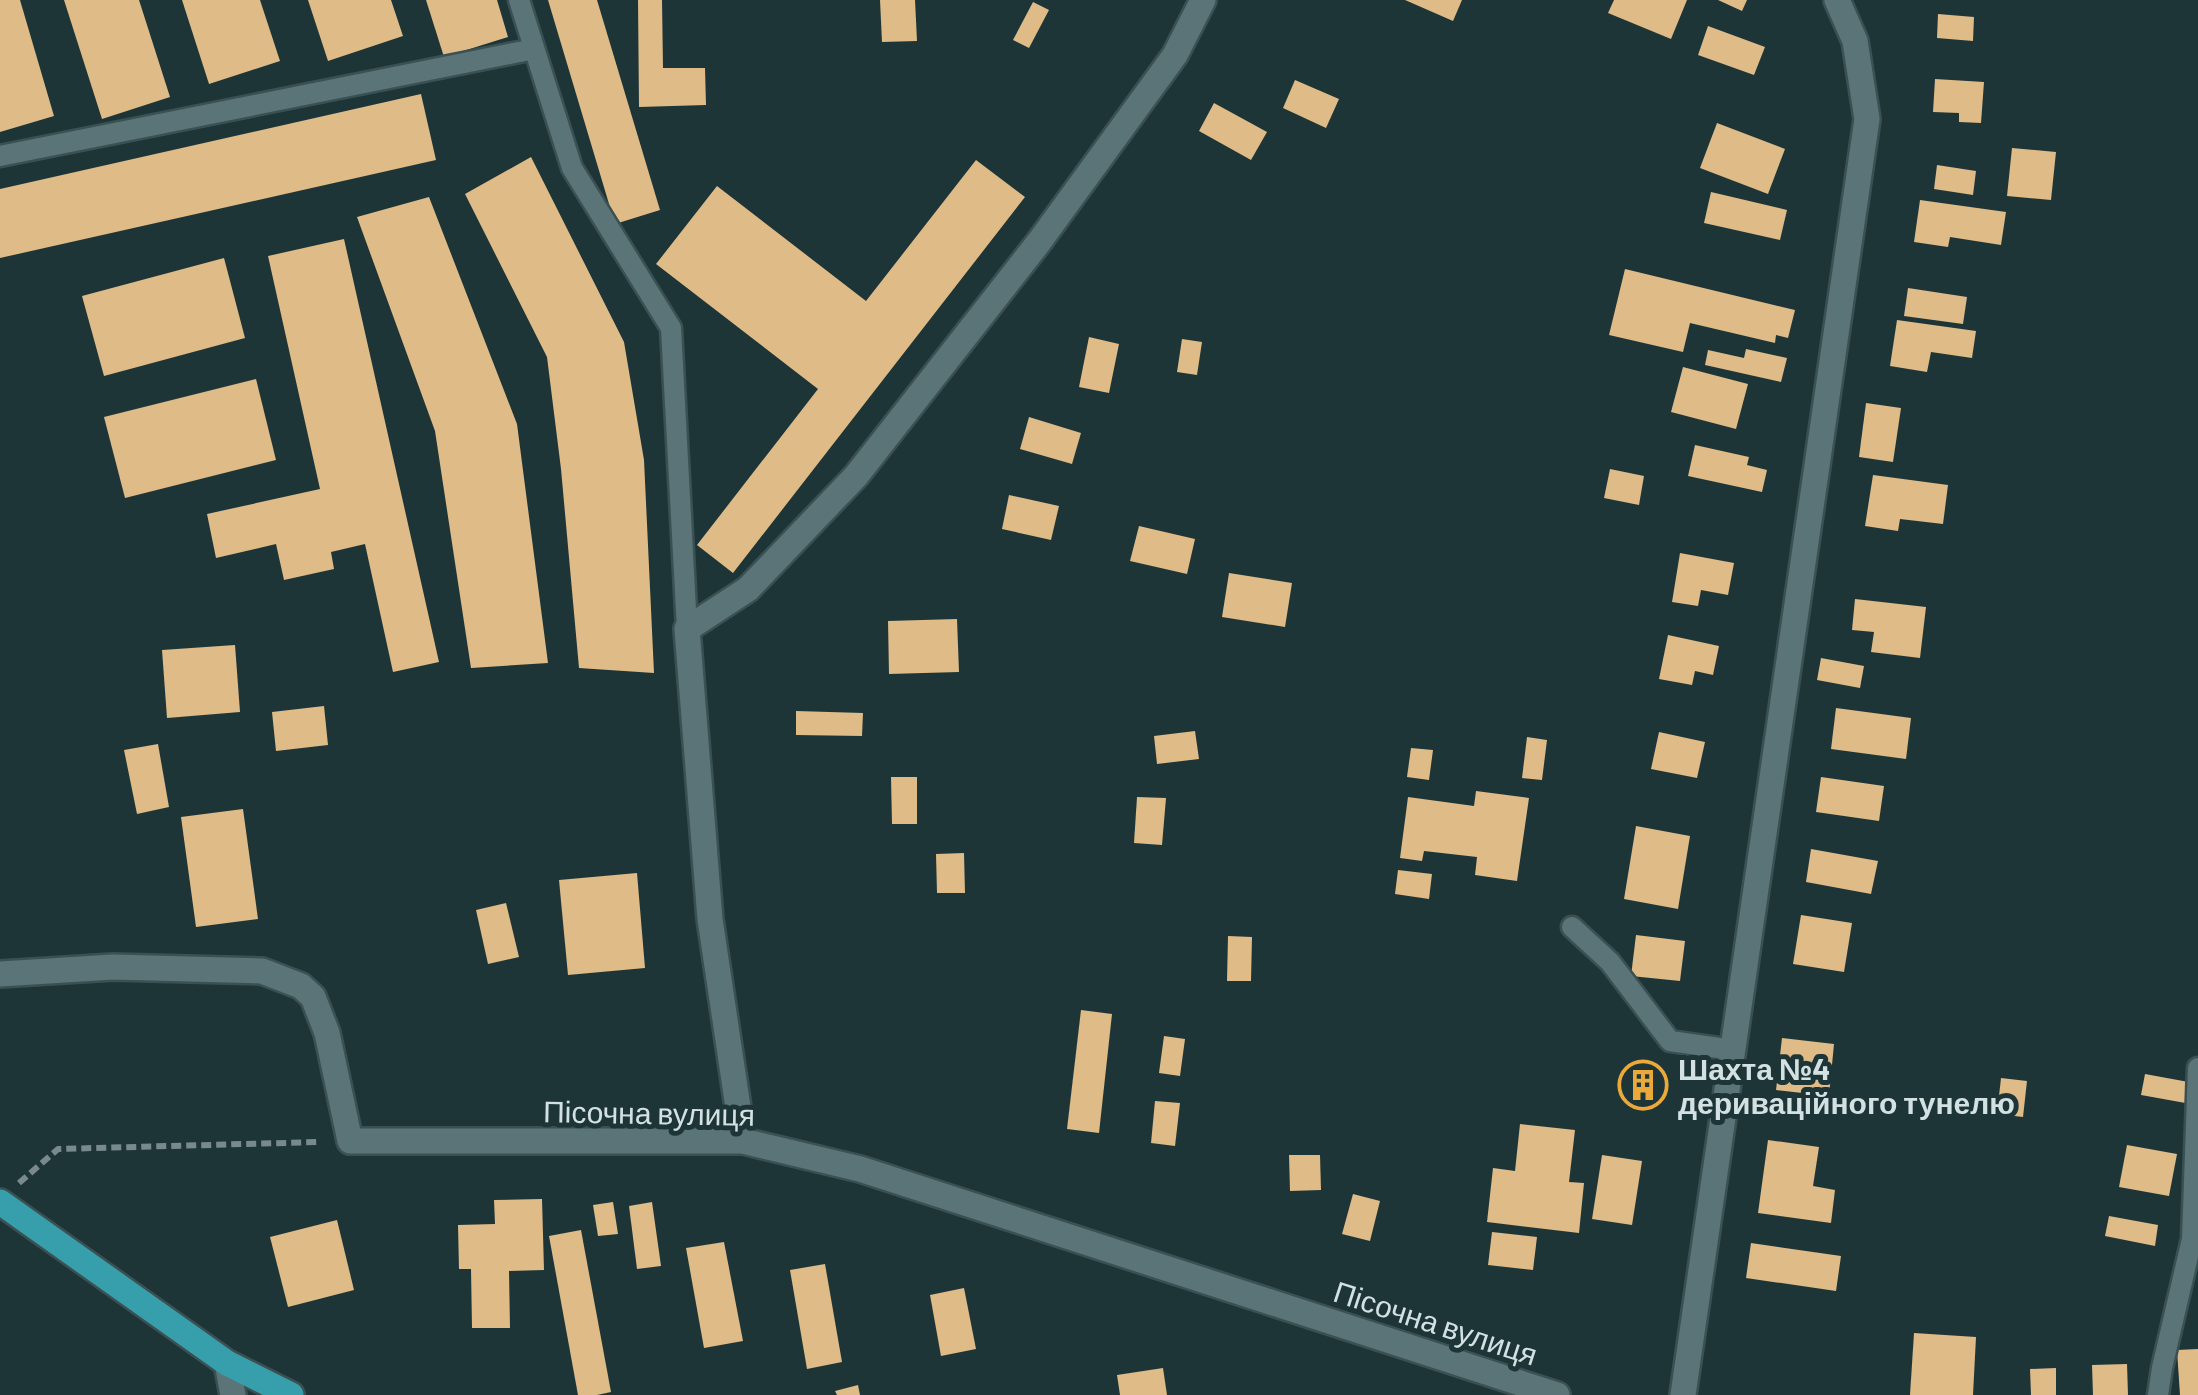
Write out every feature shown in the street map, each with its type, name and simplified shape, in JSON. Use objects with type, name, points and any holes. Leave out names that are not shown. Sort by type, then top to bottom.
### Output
[{"type":"main road","points":[[7,1194],[80,1262],[227,1363],[291,1395]]},
{"type":"street","points":[[742,1141],[710,919],[687,629],[748,589],[856,476],[1051,227],[1176,55],[1203,0]]},
{"type":"street","points":[[1684,1395],[1867,119],[1855,40],[1837,0]]},
{"type":"street","points":[[0,974],[113,967],[262,971],[302,986],[314,997],[327,1033],[350,1140]]},
{"type":"street","name":"Пісочна вулиця","points":[[350,1140],[742,1141],[860,1169],[1557,1395]]},
{"type":"street","points":[[227,1363],[233,1395]]},
{"type":"lane","points":[[519,0],[572,168],[671,328],[687,629]]},
{"type":"lane","points":[[0,156],[534,49]]},
{"type":"lane","points":[[1572,927],[1610,962],[1670,1041],[1733,1050]]},
{"type":"lane","points":[[2158,1395],[2192,1239],[2198,1068]]},
{"type":"path","points":[[7,1194],[58,1149],[350,1140]]},
{"type":"building","points":[[0,0],[20,0],[54,116],[0,132]]},
{"type":"building","points":[[64,0],[139,0],[170,97],[102,119]]},
{"type":"building","points":[[182,0],[260,0],[280,61],[209,84]]},
{"type":"building","points":[[308,0],[391,0],[403,36],[328,61]]},
{"type":"building","points":[[426,0],[497,0],[508,37],[444,57]]},
{"type":"building","points":[[548,0],[597,0],[660,210],[615,224]]},
{"type":"building","points":[[638,0],[662,0],[663,68],[705,68],[706,105],[639,107]]},
{"type":"building","points":[[880,0],[915,0],[917,41],[882,42]]},
{"type":"building","points":[[1405,0],[1462,0],[1453,21]]},
{"type":"building","points":[[1614,0],[1687,0],[1671,39],[1608,13]]},
{"type":"building","points":[[1718,0],[1747,0],[1742,11]]},
{"type":"building","points":[[1033,2],[1049,10],[1029,48],[1013,40]]},
{"type":"building","points":[[1938,14],[1974,17],[1973,41],[1937,38]]},
{"type":"building","points":[[1708,26],[1765,47],[1754,75],[1698,55]]},
{"type":"building","points":[[1935,79],[1984,82],[1981,123],[1959,122],[1959,113],[1933,112]]},
{"type":"building","points":[[1295,80],[1339,99],[1326,128],[1283,108]]},
{"type":"building","points":[[421,94],[436,160],[0,258],[0,189]]},
{"type":"building","points":[[1214,103],[1267,132],[1251,160],[1199,131]]},
{"type":"building","points":[[1717,123],[1785,149],[1768,194],[1700,168]]},
{"type":"building","points":[[2012,148],[2056,152],[2051,200],[2007,196]]},
{"type":"building","points":[[531,157],[624,342],[644,460],[654,673],[579,668],[547,357],[465,194]]},
{"type":"building","points":[[976,160],[1025,197],[733,573],[697,545],[818,389],[656,264],[717,186],[866,301]]},
{"type":"building","points":[[1937,165],[1976,171],[1973,195],[1934,189]]},
{"type":"building","points":[[1711,192],[1787,210],[1780,240],[1704,223]]},
{"type":"building","points":[[429,197],[517,424],[548,663],[471,668],[435,431],[357,217]]},
{"type":"building","points":[[1920,200],[2006,212],[2001,245],[1950,237],[1948,247],[1914,242]]},
{"type":"building","points":[[344,239],[439,662],[393,672],[365,544],[331,552],[334,569],[284,580],[276,544],[216,558],[207,514],[320,489],[268,256]]},
{"type":"building","points":[[224,258],[245,338],[104,376],[82,296]]},
{"type":"building","points":[[1625,269],[1795,310],[1788,338],[1776,335],[1775,343],[1690,323],[1683,352],[1609,335]]},
{"type":"building","points":[[1908,288],[1967,297],[1963,324],[1904,316]]},
{"type":"building","points":[[1897,320],[1976,331],[1972,358],[1931,352],[1927,372],[1890,366]]},
{"type":"building","points":[[1089,337],[1119,344],[1109,393],[1079,387]]},
{"type":"building","points":[[1182,339],[1202,342],[1197,375],[1177,372]]},
{"type":"building","points":[[1746,349],[1787,358],[1781,382],[1705,365],[1708,350],[1744,358]]},
{"type":"building","points":[[1683,367],[1748,384],[1736,429],[1671,412]]},
{"type":"building","points":[[256,379],[276,460],[125,498],[104,417]]},
{"type":"building","points":[[1866,403],[1901,408],[1893,462],[1859,457]]},
{"type":"building","points":[[1029,417],[1081,433],[1072,464],[1020,449]]},
{"type":"building","points":[[1695,445],[1749,457],[1747,465],[1767,470],[1762,492],[1688,476]]},
{"type":"building","points":[[1610,469],[1644,476],[1639,505],[1604,498]]},
{"type":"building","points":[[1873,475],[1948,485],[1943,524],[1900,519],[1898,531],[1865,526]]},
{"type":"building","points":[[1009,495],[1059,506],[1051,540],[1002,529]]},
{"type":"building","points":[[1139,526],[1195,539],[1187,574],[1130,561]]},
{"type":"building","points":[[1680,553],[1734,563],[1728,595],[1701,590],[1698,606],[1672,602]]},
{"type":"building","points":[[1229,573],[1292,583],[1285,627],[1222,617]]},
{"type":"building","points":[[1855,599],[1926,607],[1920,658],[1871,652],[1874,632],[1852,630]]},
{"type":"building","points":[[957,619],[959,672],[889,674],[888,621]]},
{"type":"building","points":[[1668,635],[1719,646],[1713,675],[1695,671],[1692,685],[1659,679]]},
{"type":"building","points":[[235,645],[240,712],[167,718],[162,650]]},
{"type":"building","points":[[1821,658],[1864,666],[1860,688],[1817,680]]},
{"type":"building","points":[[324,706],[328,745],[276,751],[272,712]]},
{"type":"building","points":[[1836,708],[1911,718],[1906,759],[1831,749]]},
{"type":"building","points":[[796,711],[863,713],[862,736],[796,735]]},
{"type":"building","points":[[1195,731],[1199,759],[1157,764],[1154,736]]},
{"type":"building","points":[[1659,732],[1705,742],[1697,778],[1651,769]]},
{"type":"building","points":[[1527,737],[1547,740],[1542,780],[1522,778]]},
{"type":"building","points":[[158,744],[169,807],[137,814],[124,750]]},
{"type":"building","points":[[1411,748],[1433,750],[1429,780],[1407,777]]},
{"type":"building","points":[[891,777],[917,777],[917,824],[892,824]]},
{"type":"building","points":[[1821,777],[1884,786],[1879,821],[1816,812]]},
{"type":"building","points":[[1476,791],[1529,798],[1517,881],[1475,875],[1477,857],[1424,851],[1422,861],[1400,858],[1408,797],[1474,806]]},
{"type":"building","points":[[1137,797],[1166,798],[1162,845],[1134,843]]},
{"type":"building","points":[[243,809],[258,919],[196,927],[181,817]]},
{"type":"building","points":[[1636,826],[1690,836],[1678,909],[1624,899]]},
{"type":"building","points":[[1811,849],[1878,861],[1871,894],[1806,882]]},
{"type":"building","points":[[964,853],[965,893],[937,893],[936,854]]},
{"type":"building","points":[[1398,870],[1432,874],[1429,899],[1395,894]]},
{"type":"building","points":[[637,873],[645,968],[568,975],[559,880]]},
{"type":"building","points":[[506,903],[519,957],[488,964],[476,910]]},
{"type":"building","points":[[1801,915],[1852,923],[1844,972],[1793,964]]},
{"type":"building","points":[[1636,935],[1685,941],[1680,981],[1631,976]]},
{"type":"building","points":[[1228,936],[1252,937],[1251,981],[1227,981]]},
{"type":"building","points":[[1081,1010],[1112,1014],[1099,1133],[1067,1129]]},
{"type":"building","points":[[1164,1036],[1185,1039],[1180,1076],[1159,1073]]},
{"type":"building","points":[[1782,1038],[1834,1044],[1829,1096],[1776,1090]]},
{"type":"building","name":"Шахта №4 дериваційного тунелю","points":[[1649,1071],[1659,1084],[1651,1098],[1636,1100],[1626,1087],[1634,1072]]},
{"type":"building","points":[[2145,1074],[2194,1083],[2191,1104],[2141,1095]]},
{"type":"building","points":[[2001,1078],[2027,1081],[2023,1117],[1997,1114]]},
{"type":"building","points":[[1155,1101],[1180,1103],[1175,1146],[1151,1143]]},
{"type":"building","points":[[1520,1124],[1575,1130],[1569,1182],[1584,1183],[1579,1233],[1487,1222],[1493,1168],[1515,1171]]},
{"type":"building","points":[[1768,1140],[1819,1147],[1813,1186],[1835,1190],[1831,1223],[1758,1213]]},
{"type":"building","points":[[2127,1145],[2177,1154],[2169,1196],[2119,1187]]},
{"type":"building","points":[[1289,1155],[1320,1155],[1321,1190],[1290,1191]]},
{"type":"building","points":[[1602,1155],[1642,1161],[1632,1225],[1592,1219]]},
{"type":"building","points":[[1353,1194],[1380,1201],[1370,1241],[1342,1234]]},
{"type":"building","points":[[542,1199],[544,1270],[509,1271],[510,1328],[472,1328],[471,1269],[459,1269],[458,1225],[495,1224],[494,1200]]},
{"type":"building","points":[[613,1202],[618,1234],[598,1236],[593,1205]]},
{"type":"building","points":[[652,1202],[661,1266],[637,1269],[629,1206]]},
{"type":"building","points":[[2109,1216],[2158,1225],[2155,1246],[2105,1236]]},
{"type":"building","points":[[337,1220],[354,1290],[288,1307],[270,1237]]},
{"type":"building","points":[[581,1230],[611,1392],[597,1395],[578,1395],[549,1236]]},
{"type":"building","points":[[1492,1232],[1537,1237],[1533,1270],[1488,1265]]},
{"type":"building","points":[[724,1242],[743,1341],[704,1348],[686,1248]]},
{"type":"building","points":[[1751,1243],[1841,1256],[1836,1291],[1746,1278]]},
{"type":"building","points":[[825,1264],[842,1362],[807,1369],[790,1270]]},
{"type":"building","points":[[964,1288],[976,1349],[941,1356],[930,1295]]},
{"type":"building","points":[[1914,1333],[1976,1337],[1973,1395],[1910,1395]]},
{"type":"building","points":[[2198,1349],[2198,1395],[2180,1395],[2177,1350]]},
{"type":"building","points":[[2127,1364],[2128,1395],[2093,1395],[2092,1365]]},
{"type":"building","points":[[1163,1368],[1167,1395],[1120,1395],[1117,1375]]},
{"type":"building","points":[[2056,1368],[2056,1395],[2031,1395],[2030,1369]]},
{"type":"building","points":[[858,1385],[860,1395],[837,1395],[835,1391]]},
{"type":"place","name":"Шахта №4 дериваційного тунелю","points":[[1643,1085]]}]
